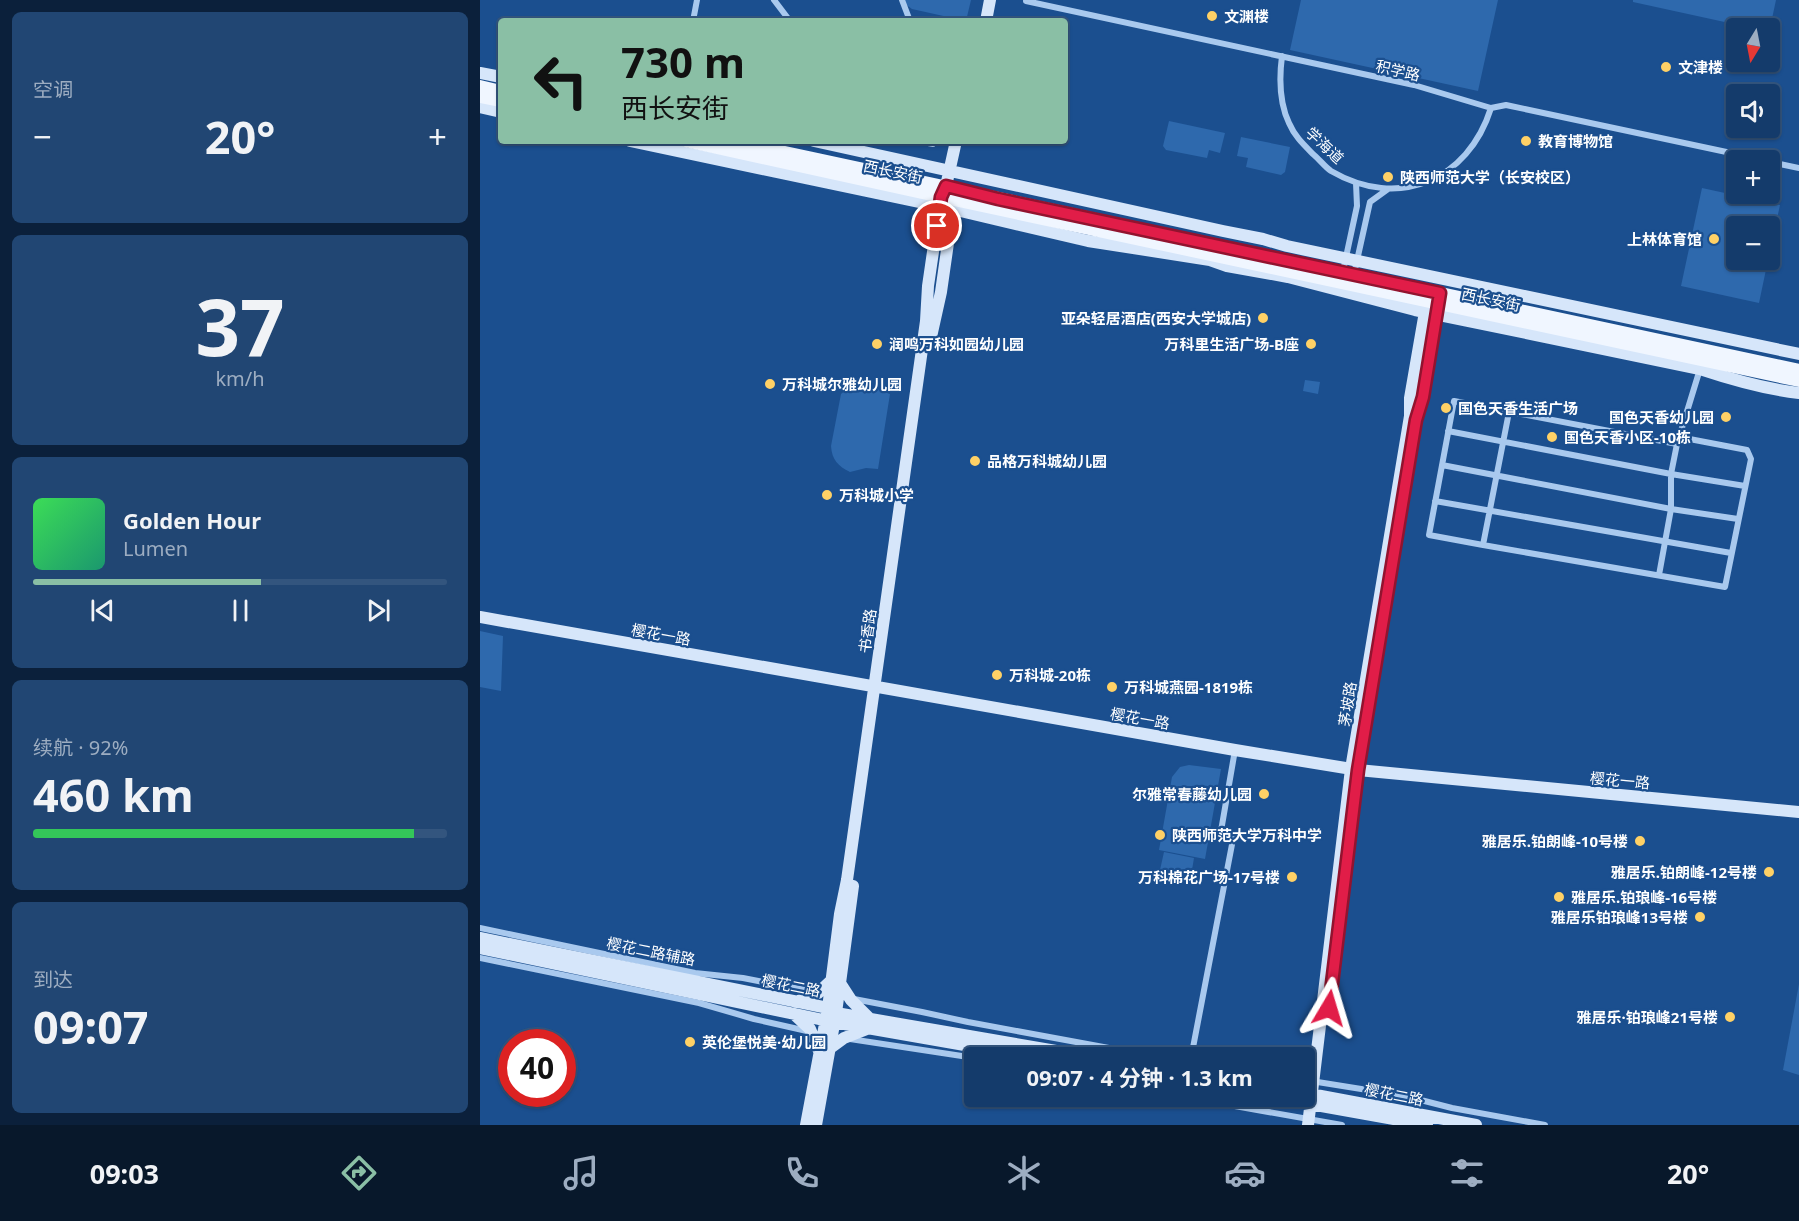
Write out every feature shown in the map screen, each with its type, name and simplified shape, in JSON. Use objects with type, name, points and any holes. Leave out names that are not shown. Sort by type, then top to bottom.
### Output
[{"type":"main road","points":[[480,86],[498,90]]},
{"type":"main road","points":[[480,97],[498,100]]},
{"type":"main road","name":"西长安街","points":[[699,144],[1433,302],[1702,365],[1799,381]]},
{"type":"main road","name":"西长安街","points":[[743,144],[948,198],[1349,273],[1433,302],[1799,370]]},
{"type":"street","points":[[694,18],[697,0]]},
{"type":"street","points":[[774,0],[788,18]]},
{"type":"street","points":[[902,0],[909,18]]},
{"type":"street","points":[[982,18],[985,0]]},
{"type":"street","points":[[987,18],[990,0]]},
{"type":"street","name":"积学路","points":[[1026,1],[1414,85],[1491,108],[1506,105],[1726,152]]},
{"type":"street","name":"学海道","points":[[1281,56],[1280,89],[1288,122],[1296,137],[1329,170],[1356,183],[1380,188],[1404,188]]},
{"type":"street","points":[[480,73],[498,76]]},
{"type":"street","points":[[480,107],[498,110]]},
{"type":"street","points":[[1349,273],[1351,260],[1371,202],[1386,190],[1404,188],[1433,179],[1459,162],[1478,138],[1491,108]]},
{"type":"street","points":[[647,144],[948,198]]},
{"type":"street","points":[[828,144],[1212,229],[1240,233],[1351,260],[1799,354]]},
{"type":"street","name":"书香路","points":[[816,1125],[824,1050],[836,981],[926,321],[928,286],[957,144]]},
{"type":"street","points":[[1780,164],[1799,168]]},
{"type":"street","points":[[1349,273],[1357,206],[1356,183]]},
{"type":"street","name":"茅坡路","points":[[1315,1077],[1355,769],[1410,416],[1410,398],[1427,338],[1433,302]]},
{"type":"street","points":[[1659,574],[1671,508],[1671,474],[1677,444],[1702,365],[1736,381],[1799,393]]},
{"type":"street","points":[[1677,444],[1454,400],[1429,535],[1725,587],[1751,459],[1747,450],[1679,437]]},
{"type":"street","points":[[1483,545],[1509,412]]},
{"type":"street","points":[[1448,431],[1745,486]]},
{"type":"street","points":[[1442,465],[1738,519]]},
{"type":"street","points":[[1436,501],[1731,553]]},
{"type":"street","name":"樱花一路","points":[[480,617],[1235,750],[1355,769],[1799,812]]},
{"type":"street","points":[[1193,1047],[1234,834],[1221,831],[1235,750]]},
{"type":"street","name":"樱花二路辅路","points":[[480,928],[695,973],[742,978],[818,993]]},
{"type":"street","name":"樱花二路","points":[[480,938],[984,1047]]},
{"type":"street","name":"樱花二路","points":[[480,948],[794,1007]]},
{"type":"street","points":[[480,958],[699,1003],[754,1019],[811,1031]]},
{"type":"street","points":[[836,981],[870,1024],[824,1050],[794,1007],[836,981]]},
{"type":"street","points":[[850,998],[968,1023],[1102,1047]]},
{"type":"street","name":"樱花二路","points":[[870,1024],[1024,1047]]},
{"type":"street","points":[[844,1038],[964,1056]]},
{"type":"street","name":"书香路","points":[[806,1125],[824,1050]]},
{"type":"street","points":[[1315,1092],[1405,1096],[1452,1108],[1545,1125]]},
{"type":"street","name":"樱花二路","points":[[1315,1092],[1476,1125]]},
{"type":"street","name":"樱花二路","points":[[1315,1093],[1427,1125]]},
{"type":"street","points":[[1238,1107],[1312,1122],[1342,1125]]},
{"type":"street","name":"茅坡路","points":[[1312,1107],[1312,1122]]},
{"type":"shaded area","points":[[902,0],[971,0],[967,18],[952,18],[912,9]]},
{"type":"shaded area","points":[[1301,0],[1498,0],[1478,91],[1290,50]]},
{"type":"shaded area","points":[[1633,0],[1776,0],[1772,18],[1726,18],[1726,22],[1633,2]]},
{"type":"shaded area","points":[[1169,121],[1225,133],[1220,153],[1209,150],[1207,158],[1166,150],[1163,146]]},
{"type":"shaded area","points":[[1241,137],[1290,147],[1285,172],[1281,175],[1246,167],[1248,158],[1237,156]]},
{"type":"shaded area","name":"上林体育馆","points":[[1702,188],[1726,193],[1726,204],[1780,205],[1778,216],[1726,216],[1726,270],[1766,270],[1759,303],[1681,286]]},
{"type":"shaded area","points":[[1305,380],[1320,382],[1318,394],[1303,391]]},
{"type":"shaded area","points":[[866,384],[890,394],[878,469],[866,468],[850,472],[836,462],[831,446],[841,394],[849,387]]},
{"type":"shaded area","points":[[480,631],[503,636],[501,691],[480,687]]},
{"type":"shaded area","points":[[1189,765],[1221,769],[1205,859],[1159,850],[1172,777],[1180,767]]},
{"type":"shaded area","points":[[1164,852],[1194,858],[1191,876],[1160,870]]},
{"type":"shaded area","points":[[1799,984],[1799,1075],[1783,1070]]},
{"type":"place","name":"文渊楼","points":[[1212,16]]},
{"type":"place","name":"文津楼","points":[[1666,67]]},
{"type":"place","name":"教育博物馆","points":[[1526,141]]},
{"type":"place","name":"陕西师范大学（长安校区）","points":[[1388,177]]},
{"type":"place","name":"上林体育馆","points":[[1714,239]]},
{"type":"place","name":"亚朵轻居酒店(西安大学城店)","points":[[1263,318]]},
{"type":"place","name":"润鸣万科如园幼儿园","points":[[877,344]]},
{"type":"place","name":"万科里生活广场-B座","points":[[1311,344]]},
{"type":"place","name":"万科城尔雅幼儿园","points":[[770,384]]},
{"type":"place","name":"国色天香生活广场","points":[[1446,408]]},
{"type":"place","name":"国色天香幼儿园","points":[[1726,417]]},
{"type":"place","name":"国色天香小区-10栋","points":[[1552,437]]},
{"type":"place","name":"品格万科城幼儿园","points":[[975,461]]},
{"type":"place","name":"万科城小学","points":[[827,495]]},
{"type":"place","name":"万科城-20栋","points":[[997,675]]},
{"type":"place","name":"万科城燕园-1819栋","points":[[1112,687]]},
{"type":"place","name":"尔雅常春藤幼儿园","points":[[1264,794]]},
{"type":"place","name":"陕西师范大学万科中学","points":[[1160,835]]},
{"type":"place","name":"雅居乐.铂朗峰-10号楼","points":[[1640,841]]},
{"type":"place","name":"雅居乐.铂朗峰-12号楼","points":[[1769,872]]},
{"type":"place","name":"万科棉花广场-17号楼","points":[[1292,877]]},
{"type":"place","name":"雅居乐.铂琅峰-16号楼","points":[[1559,897]]},
{"type":"place","name":"雅居乐铂琅峰13号楼","points":[[1700,917]]},
{"type":"place","name":"雅居乐·铂琅峰21号楼","points":[[1730,1017]]},
{"type":"place","name":"英伦堡悦美·幼儿园","points":[[690,1042]]},
{"type":"route","points":[[937,226],[941,197],[946,186],[1440,293],[1423,397],[1416,420],[1358,770],[1329,1008]]}]
